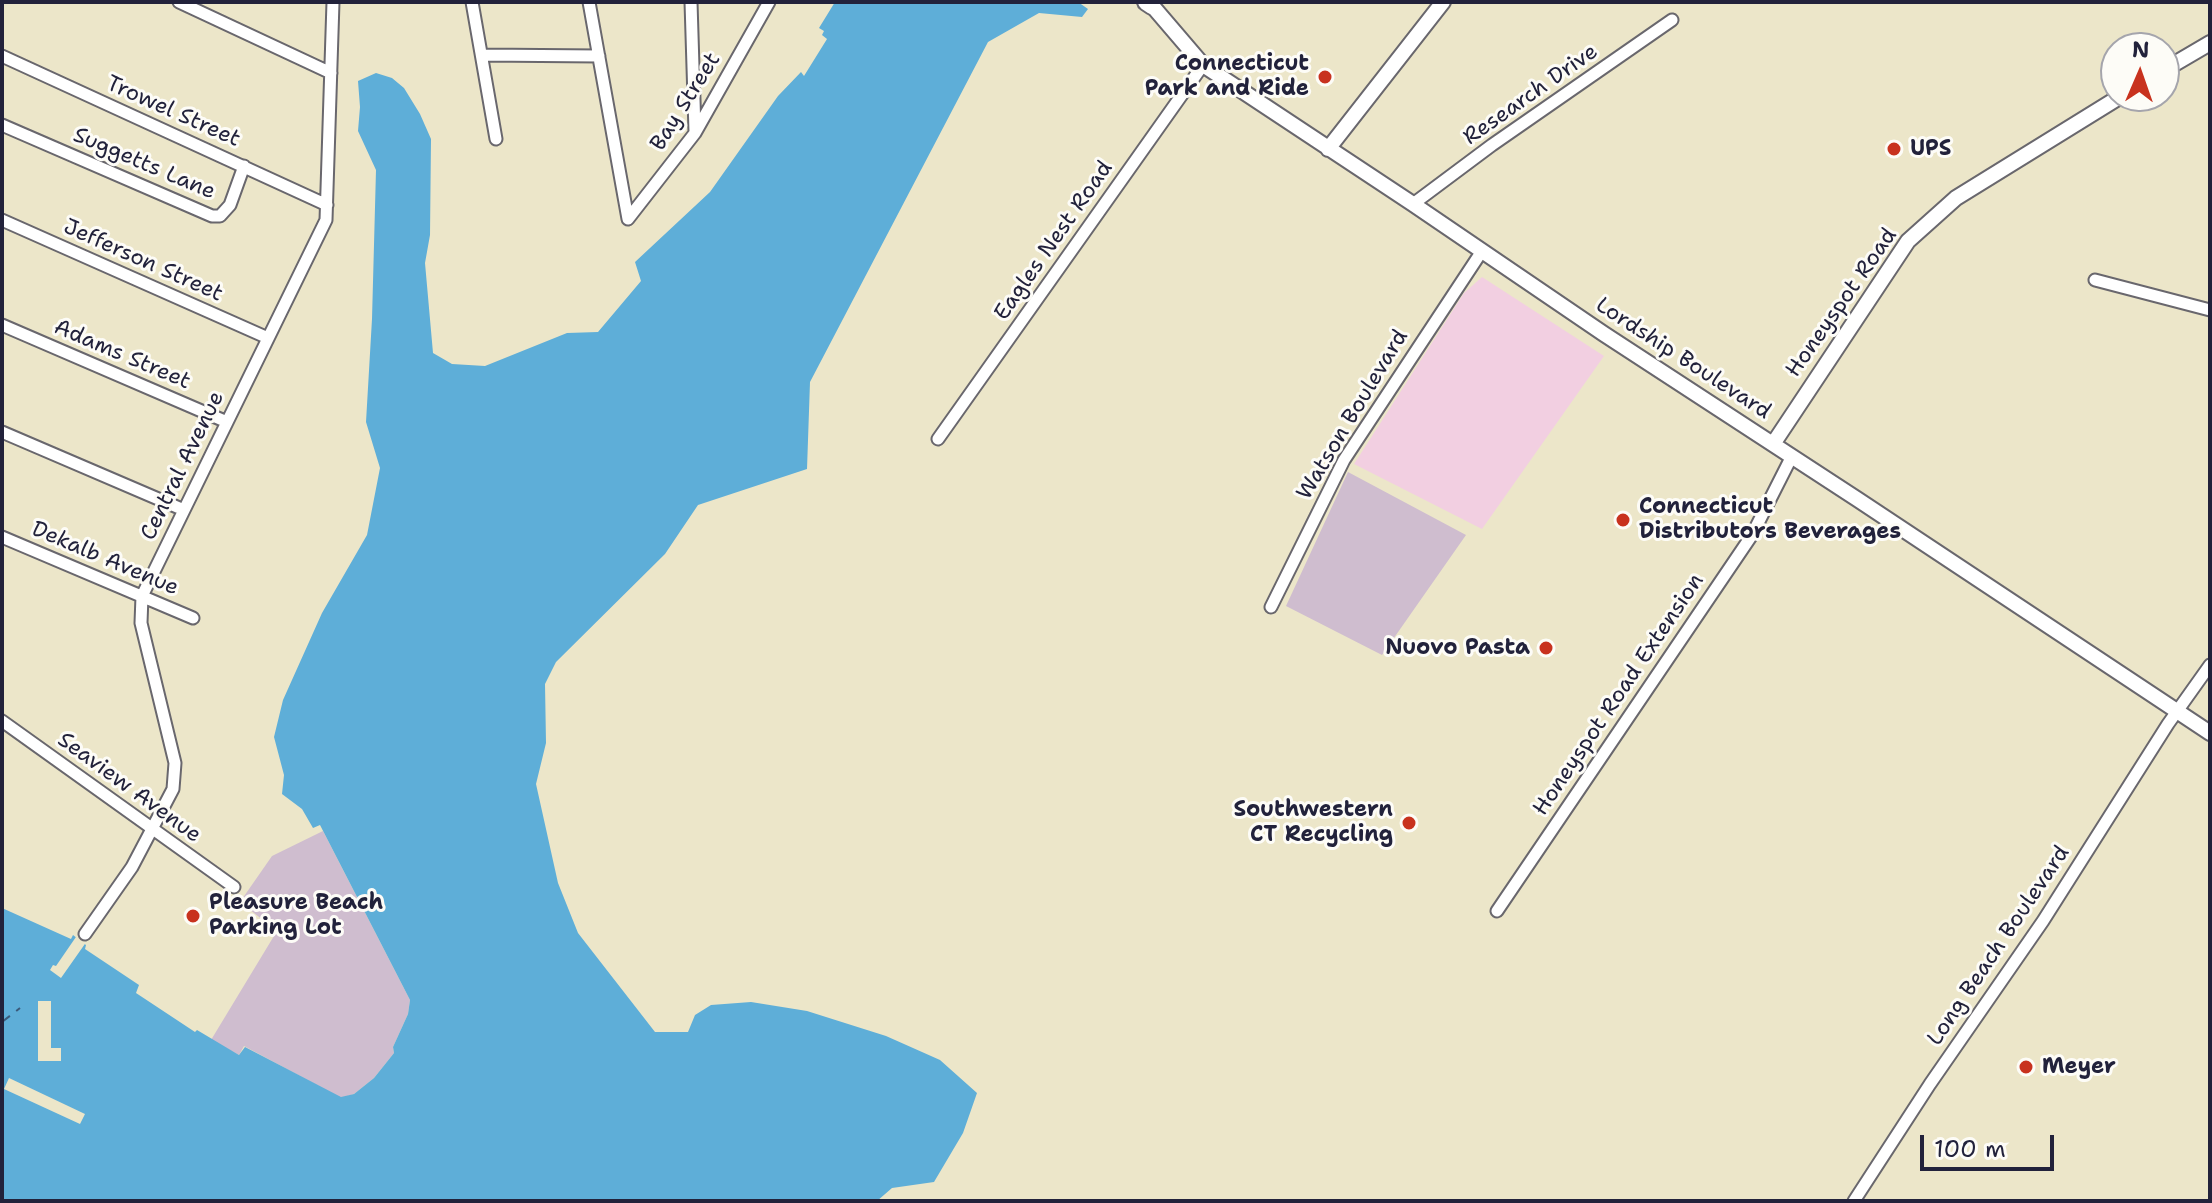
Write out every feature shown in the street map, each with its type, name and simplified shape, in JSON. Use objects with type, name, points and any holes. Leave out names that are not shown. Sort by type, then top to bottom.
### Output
[{"type":"main road","points":[[1328,149],[1443,2]]},
{"type":"main road","name":"Lordship Boulevard","points":[[1149,3],[1203,65],[1604,334],[2210,733]]},
{"type":"main road","points":[[2180,61],[2210,43]]},
{"type":"main road","name":"Honeyspot Road","points":[[1773,444],[1908,241],[1956,198],[2100,109]]},
{"type":"street","points":[[179,2],[331,73]]},
{"type":"street","name":"Central Avenue","points":[[85,934],[132,867],[173,789],[175,763],[141,623],[142,596],[326,220],[333,2]]},
{"type":"street","points":[[472,2],[496,139]]},
{"type":"street","points":[[483,55],[599,56],[589,2]]},
{"type":"street","points":[[691,2],[695,133]]},
{"type":"street","name":"Bay Street","points":[[599,56],[628,219],[695,133],[769,2]]},
{"type":"street","name":"Research Drive","points":[[1413,204],[1672,20]]},
{"type":"street","name":"Trowel Street","points":[[2,56],[327,205]]},
{"type":"street","name":"Eagles Nest Road","points":[[938,439],[1203,65]]},
{"type":"street","name":"Suggetts Lane","points":[[2,125],[212,216],[220,216],[230,205],[244,166]]},
{"type":"street","name":"Jefferson Street","points":[[2,220],[268,338]]},
{"type":"street","name":"Watson Boulevard","points":[[1271,607],[1344,460],[1482,251]]},
{"type":"street","points":[[2095,280],[2210,310]]},
{"type":"street","name":"Adams Street","points":[[2,325],[227,422]]},
{"type":"street","points":[[2,432],[184,510]]},
{"type":"street","name":"Honeyspot Road Extension","points":[[1497,911],[1752,535],[1792,456]]},
{"type":"street","name":"Dekalb Avenue","points":[[2,537],[193,618]]},
{"type":"street","name":"Long Beach Boulevard","points":[[1854,1201],[1930,1084],[2043,921],[2210,665]]},
{"type":"street","name":"Seaview Avenue","points":[[2,721],[234,887]]},
{"type":"shaded area","points":[[1482,277],[1604,356],[1482,529],[1354,464],[1464,293]]},
{"type":"shaded area","points":[[1348,472],[1466,535],[1382,655],[1286,606]]},
{"type":"shaded area","points":[[323,831],[410,1000],[408,1014],[393,1047],[394,1053],[374,1078],[354,1094],[341,1098],[244,1046],[239,1055],[211,1040],[277,931],[240,902],[272,856]]},
{"type":"water","points":[[835,2],[1078,2],[1088,9],[1082,17],[1039,13],[988,42],[810,382],[807,469],[698,505],[665,554],[556,662],[545,684],[546,743],[536,784],[558,883],[578,933],[655,1032],[688,1032],[695,1015],[711,1005],[751,1002],[807,1011],[886,1036],[940,1060],[977,1093],[963,1133],[934,1182],[892,1188],[877,1201],[2,1201],[2,908],[71,939],[73,935],[86,945],[85,949],[139,985],[136,993],[195,1032],[197,1030],[239,1055],[245,1047],[341,1097],[354,1094],[374,1078],[394,1053],[393,1047],[408,1014],[410,1000],[320,825],[313,828],[302,809],[282,794],[284,775],[274,737],[283,700],[322,613],[367,535],[380,468],[366,422],[376,170],[358,131],[358,81],[376,73],[392,78],[404,88],[420,114],[431,139],[430,235],[425,263],[433,353],[452,364],[485,366],[567,333],[598,332],[641,281],[635,262],[710,192],[778,96],[801,72],[804,76],[827,39],[819,28]]},
{"type":"pier","points":[[78,934],[87,941],[61,978],[50,970]]},
{"type":"pier","points":[[38,1001],[51,1001],[51,1048],[61,1048],[61,1061],[38,1061]]},
{"type":"pier","points":[[9,1078],[85,1114],[80,1124],[4,1089]]},
{"type":"ferry route","points":[[2,1022],[20,1008]]},
{"type":"place","name":"Connecticut Park and Ride","points":[[1325,77]]},
{"type":"place","name":"UPS","points":[[1894,149]]},
{"type":"place","name":"Connecticut Distributors Beverages","points":[[1623,520]]},
{"type":"place","name":"Nuovo Pasta","points":[[1546,648]]},
{"type":"place","name":"Southwestern CT Recycling","points":[[1409,823]]},
{"type":"place","name":"Pleasure Beach Parking Lot","points":[[193,916]]},
{"type":"place","name":"Meyer","points":[[2026,1067]]}]
